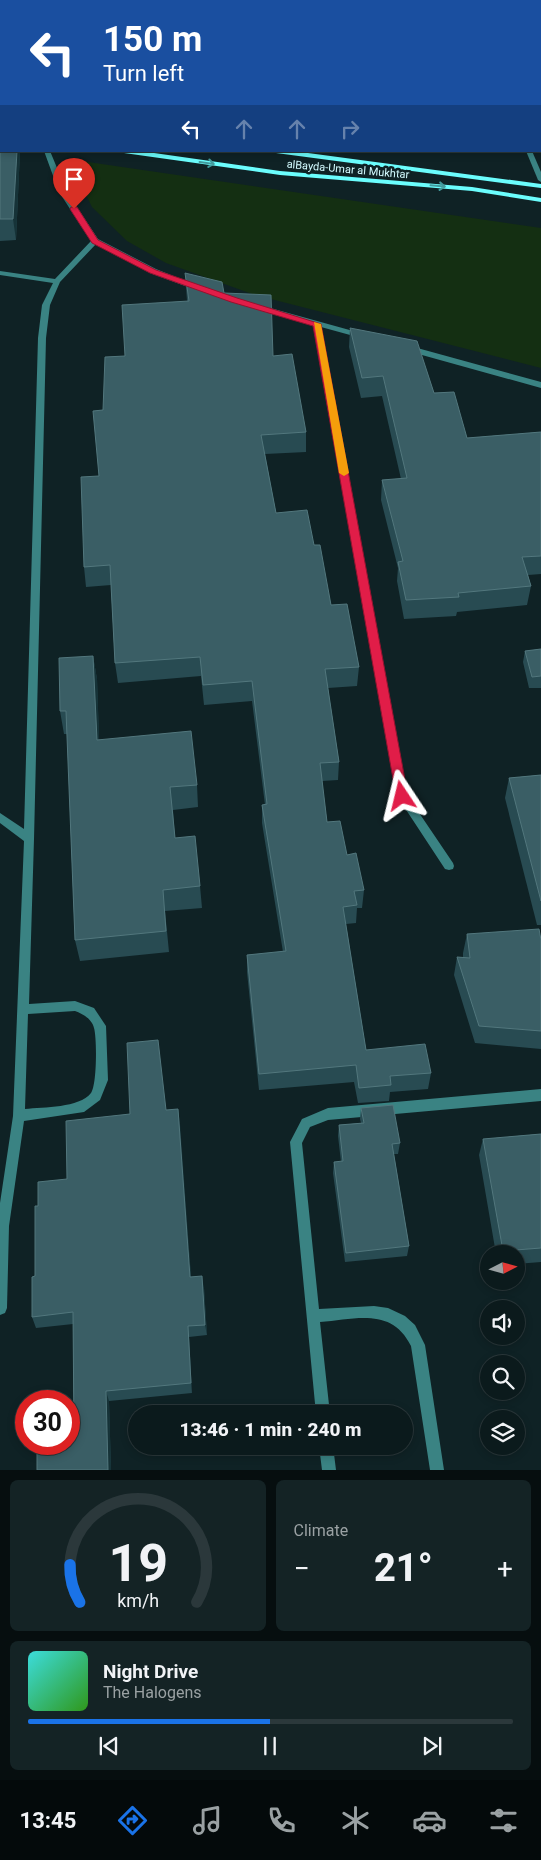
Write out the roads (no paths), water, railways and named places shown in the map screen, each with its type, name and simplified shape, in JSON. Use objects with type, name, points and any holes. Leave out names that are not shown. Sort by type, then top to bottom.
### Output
[{"type":"main road","name":"alBayda-Umar al Mukhtar","points":[[131,152],[280,173],[472,189],[541,200]]},
{"type":"main road","name":"alBayda-Umar al Mukhtar","points":[[284,152],[541,186]]},
{"type":"street","points":[[47,152],[63,192],[95,241],[153,271],[207,290]]},
{"type":"street","points":[[529,152],[541,180]]},
{"type":"street","points":[[0,1308],[1,1226],[19,1116],[29,839],[42,338],[46,305],[57,281],[95,241]]},
{"type":"street","points":[[0,273],[57,281]]},
{"type":"street","points":[[252,305],[373,339]]},
{"type":"street","points":[[317,324],[402,796],[449,866]]},
{"type":"street","points":[[401,347],[541,385]]},
{"type":"street","points":[[0,818],[29,839]]},
{"type":"street","points":[[19,1116],[80,1108],[96,1096],[102,1080],[100,1026],[90,1012],[75,1006],[23,1009]]},
{"type":"street","points":[[322,1405],[296,1142],[306,1123],[328,1114],[541,1095]]},
{"type":"street","points":[[312,1316],[384,1312],[398,1317],[406,1323],[414,1333],[418,1344],[438,1470]]},
{"type":"street","points":[[327,1455],[328,1470]]}]
